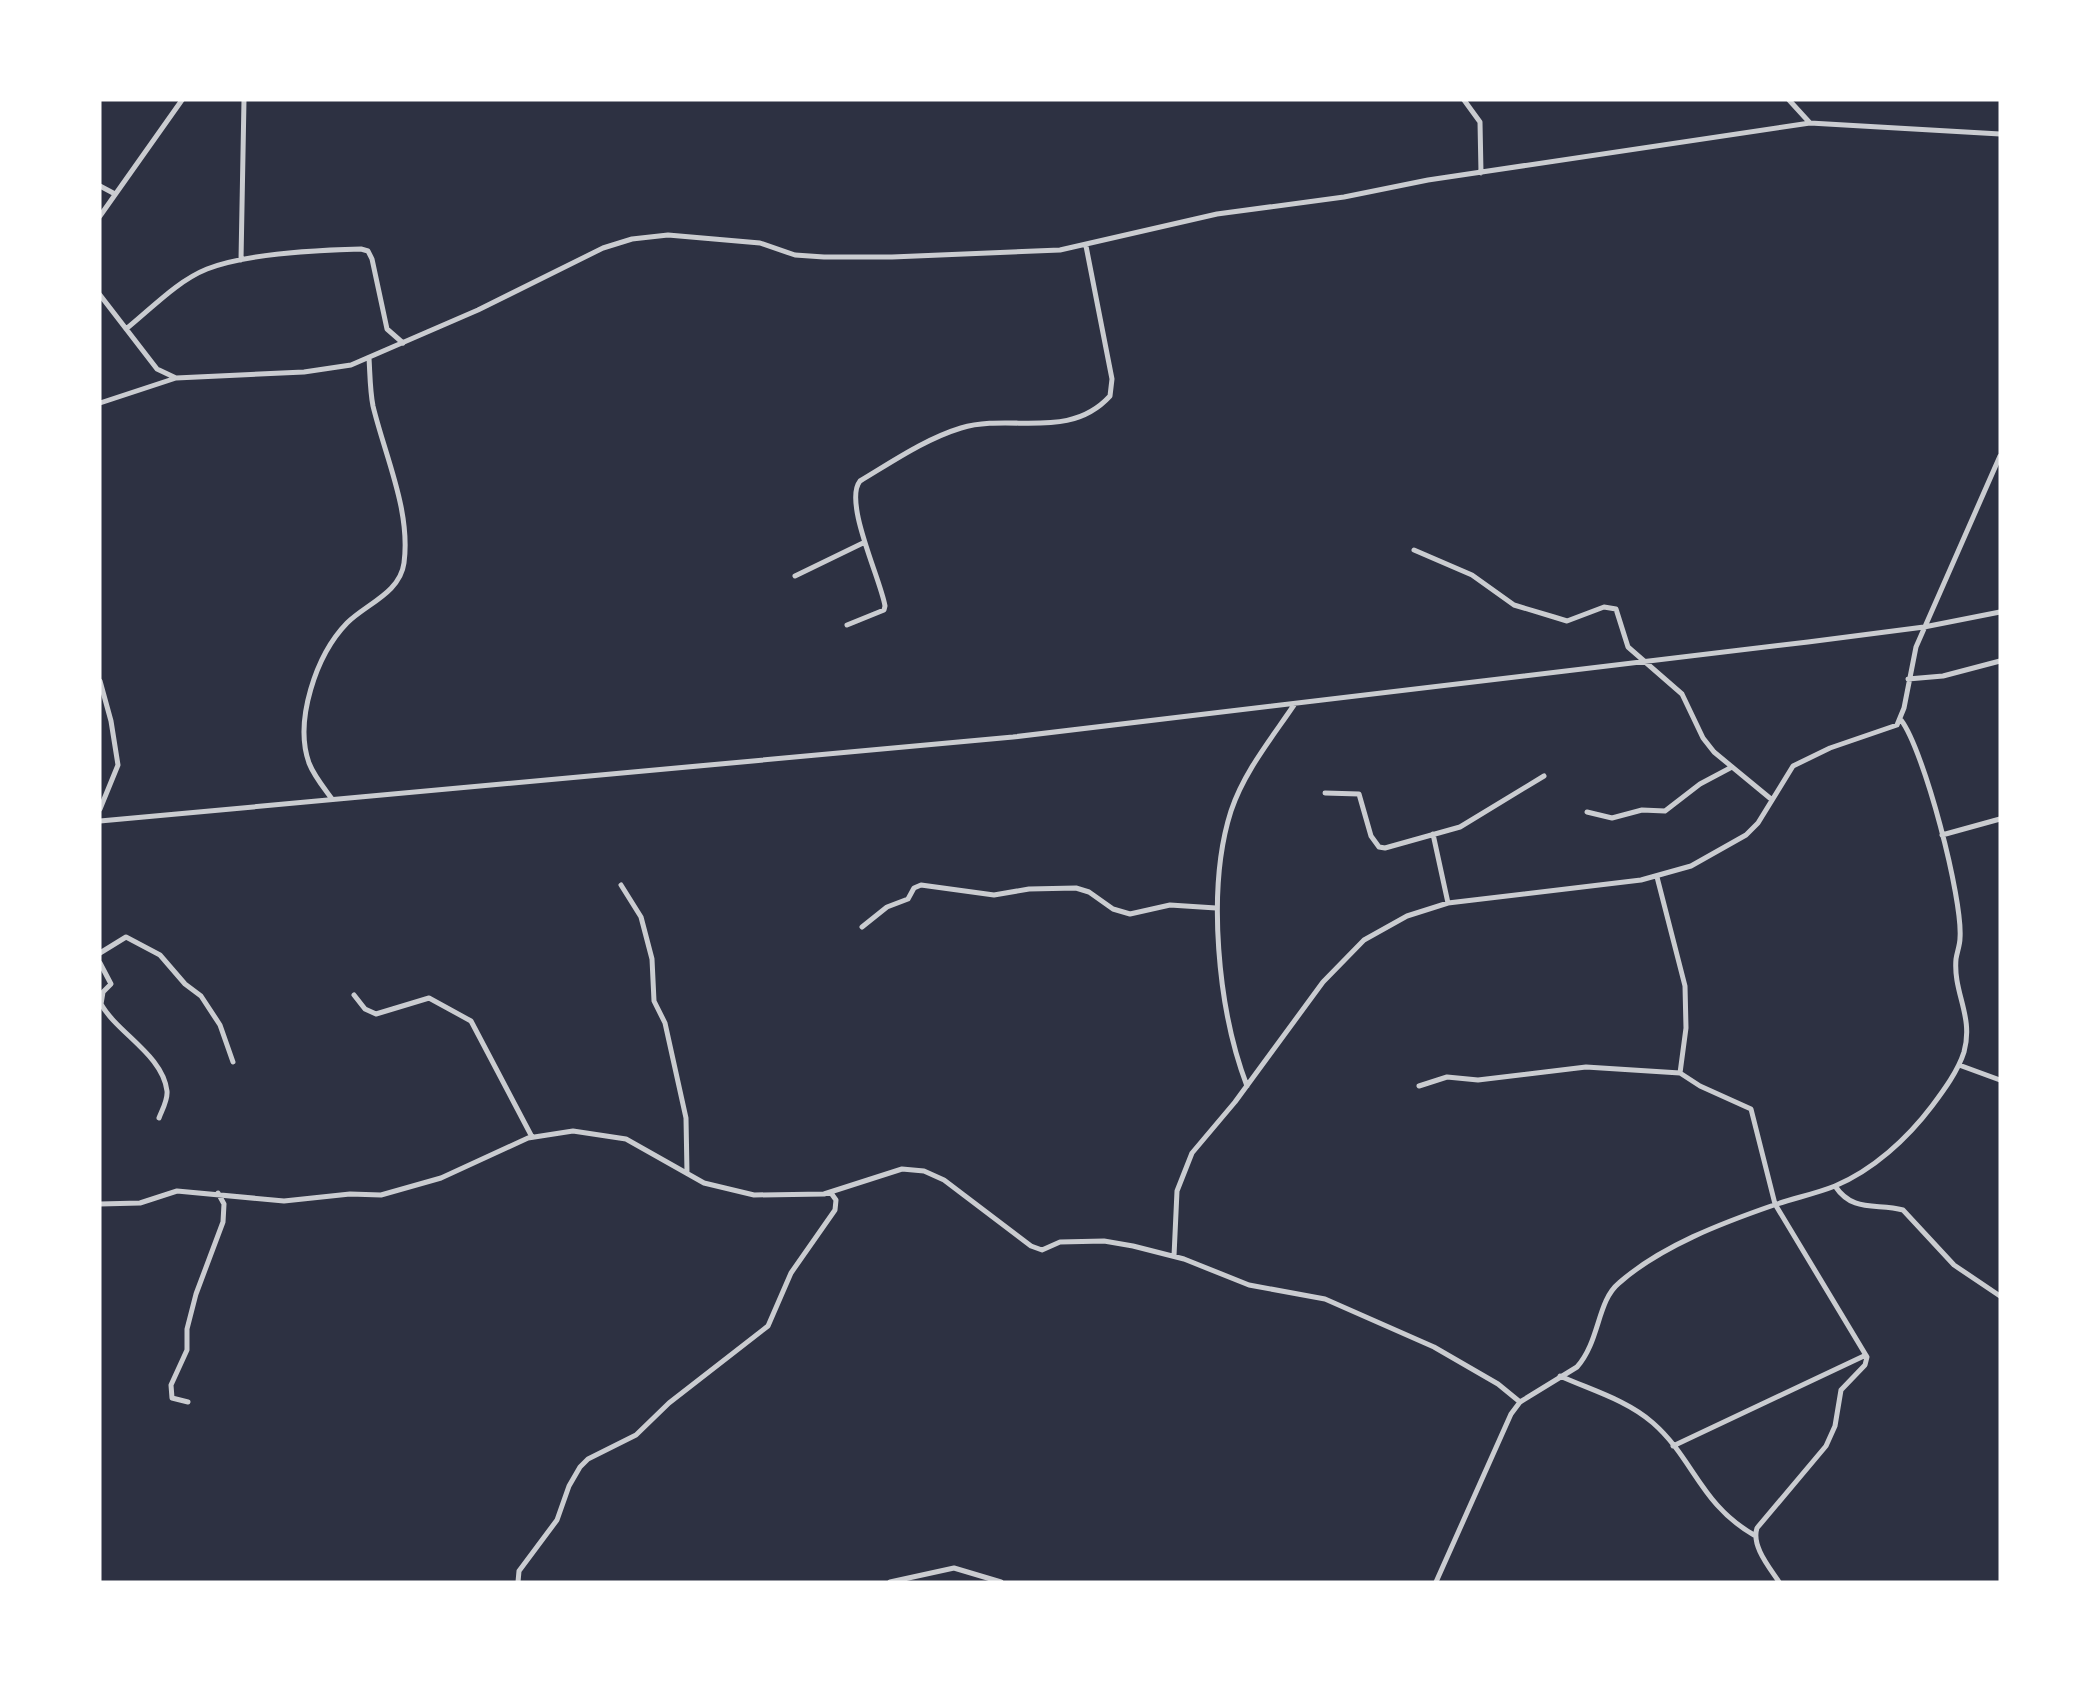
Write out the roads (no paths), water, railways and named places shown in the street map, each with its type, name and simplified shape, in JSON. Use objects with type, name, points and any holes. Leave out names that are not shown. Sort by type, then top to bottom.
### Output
[{"type":"street","points":[[100,216],[182,100]]},
{"type":"street","points":[[241,260],[244,100]]},
{"type":"street","points":[[1464,100],[1480,122],[1480,173]]},
{"type":"street","points":[[1789,100],[1810,123]]},
{"type":"street","points":[[100,403],[176,378],[316,371],[344,367],[403,343],[603,248],[644,236],[760,243],[795,255],[824,257],[1036,252],[1086,246],[1217,214],[1344,197],[1480,173],[1810,123],[2000,134]]},
{"type":"street","points":[[100,186],[115,194]]},
{"type":"street","points":[[847,625],[884,610],[885,606],[863,542],[855,491],[860,481],[959,428],[991,423],[1051,425],[1084,414],[1110,396],[1112,379],[1086,246]]},
{"type":"street","points":[[126,329],[193,276],[241,260],[352,250],[368,251],[387,328],[403,343]]},
{"type":"street","points":[[100,295],[157,369],[176,378]]},
{"type":"street","points":[[332,799],[308,760],[304,728],[310,697],[325,656],[341,630],[394,586],[401,575],[404,562],[403,531],[391,468],[372,404],[369,358]]},
{"type":"street","points":[[1174,1256],[1175,1209],[1181,1175],[1201,1140],[1247,1086],[1323,982],[1364,940],[1407,916],[1448,903],[1657,877],[1692,866],[1746,835],[1758,824],[1785,774],[1806,757],[1889,730],[1901,720],[1908,679],[1924,627],[2000,456]]},
{"type":"street","points":[[795,576],[863,542]]},
{"type":"street","points":[[1414,550],[1472,575],[1514,605],[1567,621],[1604,607],[1616,609],[1628,647],[1682,694],[1703,738],[1714,752],[1771,799]]},
{"type":"street","points":[[100,821],[930,745],[1294,705],[1924,627],[2000,612]]},
{"type":"street","points":[[1908,679],[1943,676],[2000,661]]},
{"type":"street","points":[[100,681],[111,721],[118,765],[100,809]]},
{"type":"street","points":[[1247,1086],[1228,1018],[1216,908],[1219,865],[1231,810],[1261,751],[1294,705]]},
{"type":"street","points":[[1436,1582],[1520,1402],[1577,1367],[1589,1351],[1607,1297],[1616,1284],[1686,1241],[1775,1204],[1835,1186],[1882,1157],[1933,1105],[1959,1065],[1969,1026],[1956,977],[1960,937],[1958,903],[1942,835],[1913,738],[1901,720]]},
{"type":"street","points":[[1587,812],[1612,818],[1642,810],[1665,811],[1700,784],[1731,767]]},
{"type":"street","points":[[1325,793],[1359,794],[1371,836],[1379,847],[1467,823],[1545,776]]},
{"type":"street","points":[[1942,835],[2000,819]]},
{"type":"street","points":[[1433,834],[1448,903]]},
{"type":"street","points":[[1657,877],[1685,986],[1686,1028],[1680,1073]]},
{"type":"street","points":[[621,885],[641,917],[652,959],[654,1001],[665,1023],[687,1118],[687,1173]]},
{"type":"street","points":[[862,927],[887,907],[904,902],[915,888],[921,885],[994,895],[1029,889],[1076,888],[1095,895],[1113,909],[1130,914],[1170,905],[1216,908]]},
{"type":"street","points":[[100,953],[126,937],[160,954],[185,984],[201,996],[220,1024],[233,1062]]},
{"type":"street","points":[[100,963],[111,984],[103,992],[101,1004],[113,1020],[144,1049],[166,1087],[168,1095],[159,1118]]},
{"type":"street","points":[[354,995],[365,1009],[376,1014],[429,998],[468,1018],[532,1137]]},
{"type":"street","points":[[1959,1065],[2000,1080]]},
{"type":"street","points":[[1419,1086],[1447,1077],[1478,1080],[1586,1067],[1680,1073],[1700,1086],[1751,1109],[1775,1204],[1866,1355],[1866,1365],[1839,1393],[1830,1438],[1761,1522],[1754,1535]]},
{"type":"street","points":[[100,1204],[140,1203],[177,1191],[284,1201],[397,1192],[441,1178],[532,1137],[573,1131],[626,1139],[718,1189],[754,1195],[790,1196],[831,1192],[893,1172],[915,1168],[944,1180],[1031,1247],[1042,1250],[1060,1242],[1104,1241],[1174,1256],[1249,1285],[1325,1299],[1434,1347],[1498,1384],[1520,1402]]},
{"type":"street","points":[[1835,1186],[1847,1201],[1856,1205],[1903,1210],[1954,1265],[2000,1296]]},
{"type":"street","points":[[518,1582],[519,1572],[553,1528],[569,1486],[584,1463],[636,1435],[669,1402],[768,1326],[791,1273],[835,1210],[836,1200],[831,1192]]},
{"type":"street","points":[[188,1402],[172,1398],[171,1385],[186,1356],[187,1329],[196,1294],[223,1222],[224,1204],[218,1193]]},
{"type":"street","points":[[1673,1446],[1866,1355]]},
{"type":"street","points":[[1560,1376],[1637,1411],[1653,1423],[1673,1446],[1701,1488],[1724,1514],[1754,1535],[1779,1582]]},
{"type":"street","points":[[890,1582],[954,1568],[1000,1582]]}]
